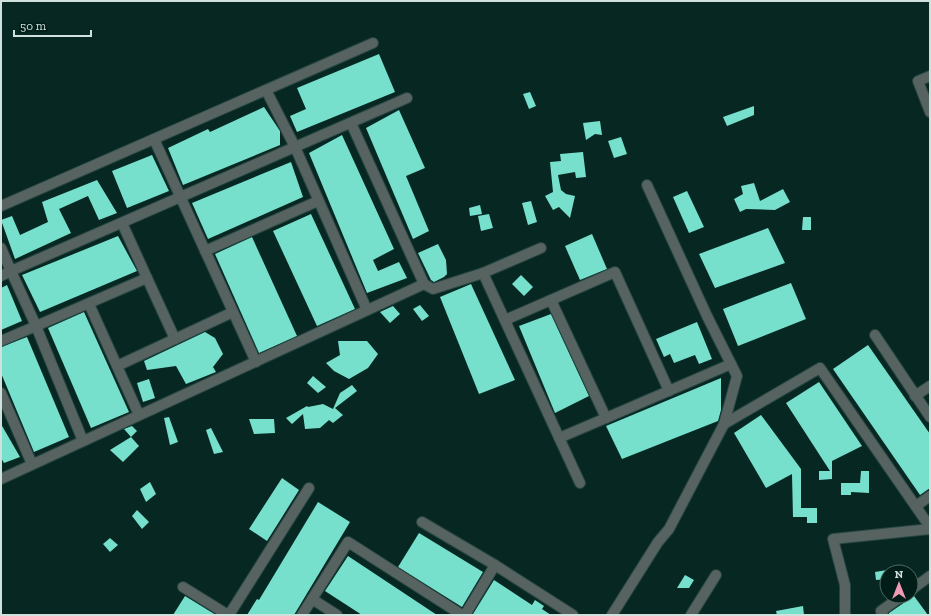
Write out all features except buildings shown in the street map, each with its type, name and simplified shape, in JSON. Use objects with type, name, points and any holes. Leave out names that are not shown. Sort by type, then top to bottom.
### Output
[{"type":"street","points":[[1,206],[373,43]]},
{"type":"street","points":[[930,76],[918,81],[930,112]]},
{"type":"street","points":[[266,90],[295,147],[367,310]]},
{"type":"street","points":[[1,276],[407,98]]},
{"type":"street","points":[[351,123],[424,284],[433,289],[483,273],[541,248]]},
{"type":"street","points":[[154,139],[256,362]]},
{"type":"street","points":[[612,615],[658,542],[669,529],[724,424],[737,376],[707,316],[647,185]]},
{"type":"street","points":[[205,250],[318,201]]},
{"type":"street","points":[[122,223],[175,339]]},
{"type":"street","points":[[1,248],[36,326],[83,441]]},
{"type":"street","points":[[504,320],[615,272],[669,391]]},
{"type":"street","points":[[483,273],[580,483]]},
{"type":"street","points":[[1,341],[147,278]]},
{"type":"street","points":[[1,478],[424,284]]},
{"type":"street","points":[[551,300],[606,418]]},
{"type":"street","points":[[88,304],[139,415]]},
{"type":"street","points":[[117,366],[233,312]]},
{"type":"street","points":[[875,335],[930,417]]},
{"type":"street","points":[[559,438],[731,364]]},
{"type":"street","points":[[724,424],[820,368],[930,528],[833,539],[845,585],[845,615]]},
{"type":"street","points":[[916,396],[930,386]]},
{"type":"street","points":[[1,393],[5,411],[32,464]]},
{"type":"street","points":[[183,587],[229,615],[309,488]]},
{"type":"street","points":[[916,506],[930,496]]},
{"type":"street","points":[[422,522],[495,565],[573,615]]},
{"type":"street","points":[[302,615],[348,542],[462,615]]},
{"type":"street","points":[[465,615],[495,565]]},
{"type":"street","points":[[691,615],[716,575]]},
{"type":"street","points":[[919,584],[930,576]]},
{"type":"street","points":[[312,599],[337,615]]},
{"type":"street","points":[[883,615],[881,611],[891,604]]}]
